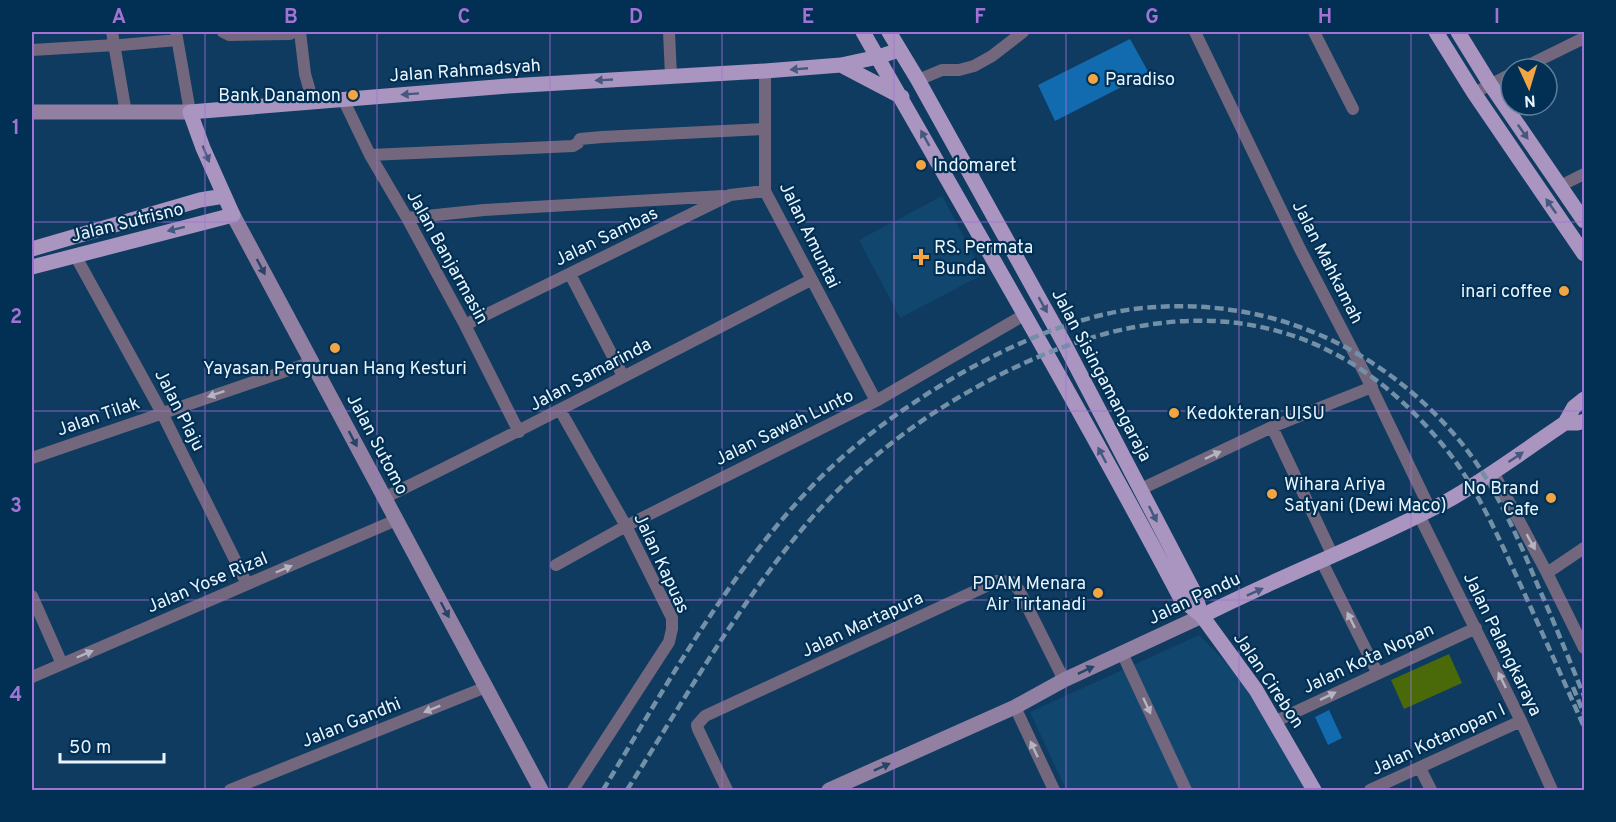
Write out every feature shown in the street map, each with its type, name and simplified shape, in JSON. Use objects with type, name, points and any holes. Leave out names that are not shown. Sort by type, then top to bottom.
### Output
[{"type":"main road","name":"Jalan Sisingamangaraja","points":[[863,32],[902,97],[1086,425],[1180,599]]},
{"type":"main road","name":"Jalan Sisingamangaraja","points":[[889,32],[1065,345],[1196,595],[1202,616]]},
{"type":"main road","points":[[1436,32],[1474,93],[1584,254]]},
{"type":"main road","points":[[1458,32],[1490,84],[1584,221]]},
{"type":"main road","name":"Jalan Rahmadsyah","points":[[32,112],[190,112],[343,99],[765,71],[841,65],[899,50]]},
{"type":"main road","points":[[841,65],[902,97]]},
{"type":"main road","name":"Jalan Sutomo","points":[[190,112],[233,215],[541,790]]},
{"type":"main road","points":[[939,163],[958,154]]},
{"type":"main road","name":"Jalan Sutrisno","points":[[32,249],[224,195]]},
{"type":"main road","name":"Jalan Sutrisno","points":[[32,267],[233,215]]},
{"type":"main road","name":"Jalan Pandu","points":[[839,789],[1015,707],[1064,680],[1328,559],[1424,512],[1471,487],[1565,423],[1574,407],[1584,399]]},
{"type":"main road","name":"Jalan Pandu","points":[[1565,423],[1584,421]]},
{"type":"main road","name":"Jalan Cirebon","points":[[1180,599],[1202,616],[1256,690],[1314,790]]},
{"type":"street","points":[[112,32],[118,45],[126,113]]},
{"type":"street","points":[[223,32],[229,35],[295,33],[313,102]]},
{"type":"street","points":[[669,32],[671,76]]},
{"type":"street","points":[[918,80],[942,70],[959,70],[974,66],[992,56],[1023,32]]},
{"type":"street","name":"Jalan Mahkamah","points":[[1195,32],[1300,249],[1372,387],[1424,512]]},
{"type":"street","points":[[1314,32],[1353,109]]},
{"type":"street","points":[[32,50],[118,45],[177,36],[190,112]]},
{"type":"street","points":[[1545,57],[1584,38]]},
{"type":"street","name":"Jalan Amuntai","points":[[765,71],[765,191],[876,401]]},
{"type":"street","points":[[1474,93],[1499,80]]},
{"type":"street","name":"Jalan Banjarmasin","points":[[343,99],[370,155],[465,325],[519,432]]},
{"type":"street","points":[[370,155],[573,146],[580,139],[602,137],[765,129]]},
{"type":"street","points":[[1560,186],[1584,174]]},
{"type":"street","name":"Jalan Sambas","points":[[465,325],[730,195],[765,191]]},
{"type":"street","points":[[407,218],[484,210],[730,195]]},
{"type":"street","name":"Jalan Plaju","points":[[75,255],[162,413],[247,584]]},
{"type":"street","points":[[570,274],[623,376]]},
{"type":"street","name":"Jalan Samarinda","points":[[384,498],[519,432],[811,280]]},
{"type":"street","name":"Jalan Sawah Lunto","points":[[556,565],[626,525],[876,401],[1024,315]]},
{"type":"street","name":"Jalan Tilak","points":[[32,458],[312,362]]},
{"type":"street","points":[[1141,489],[1272,427],[1372,387]]},
{"type":"street","name":"Jalan Kapuas","points":[[560,410],[626,525],[672,618],[669,642],[573,790]]},
{"type":"street","points":[[1272,427],[1377,672]]},
{"type":"street","points":[[1493,472],[1584,648]]},
{"type":"street","name":"Jalan Palangkaraya","points":[[1424,512],[1552,790]]},
{"type":"street","name":"Jalan Yose Rizal","points":[[32,677],[396,520]]},
{"type":"street","points":[[1547,573],[1584,548]]},
{"type":"street","name":"Jalan Martapura","points":[[727,790],[698,729],[700,721],[705,716],[997,581],[1012,582],[1019,590],[1064,680]]},
{"type":"street","points":[[32,596],[62,664]]},
{"type":"street","name":"Jalan Kota Nopan","points":[[1276,721],[1377,672],[1476,628]]},
{"type":"street","points":[[1122,653],[1186,790]]},
{"type":"street","name":"Jalan Gandhi","points":[[230,790],[486,687]]},
{"type":"street","points":[[1015,707],[1053,790]]},
{"type":"street","name":"Jalan Kotanopan I","points":[[1370,790],[1521,721]]},
{"type":"street","points":[[1420,768],[1431,790]]},
{"type":"shaded area","name":"Paradiso","points":[[1130,39],[1149,73],[1055,121],[1038,85]]},
{"type":"shaded area","name":"RS. Permata Bunda","points":[[942,196],[984,274],[900,318],[859,240]]},
{"type":"shaded area","points":[[1199,635],[1255,692],[1311,790],[1066,790],[1030,712]]},
{"type":"shaded area","points":[[1329,710],[1342,738],[1328,745],[1315,717]]},
{"type":"green space","points":[[1449,654],[1462,683],[1404,709],[1391,680]]},
{"type":"railway","points":[[603,790],[676,669],[728,590],[786,515],[834,465],[902,411],[939,386],[978,364],[1065,325],[1134,309],[1180,306],[1225,309],[1268,317],[1309,330],[1349,349],[1386,372],[1421,400],[1467,450],[1502,506],[1584,696]]},
{"type":"railway","points":[[627,790],[713,652],[759,585],[809,521],[866,464],[929,416],[975,388],[1038,357],[1100,335],[1162,323],[1222,322],[1281,332],[1337,355],[1391,392],[1442,444],[1477,495],[1522,588],[1584,727]]},
{"type":"railway","points":[[1573,687],[1584,714]]},
{"type":"place","name":"Paradiso","points":[[1093,79]]},
{"type":"place","name":"Bank Danamon","points":[[353,95]]},
{"type":"place","name":"Indomaret","points":[[921,165]]},
{"type":"place","name":"RS. Permata Bunda","points":[[921,257]]},
{"type":"place","name":"inari coffee","points":[[1564,291]]},
{"type":"place","name":"Yayasan Perguruan Hang Kesturi","points":[[335,348]]},
{"type":"place","name":"Kedokteran UISU","points":[[1174,413]]},
{"type":"place","name":"Wihara Ariya Satyani (Dewi Maco)","points":[[1272,494]]},
{"type":"place","name":"No Brand Cafe","points":[[1551,498]]},
{"type":"place","name":"PDAM Menara Air Tirtanadi","points":[[1098,593]]}]
